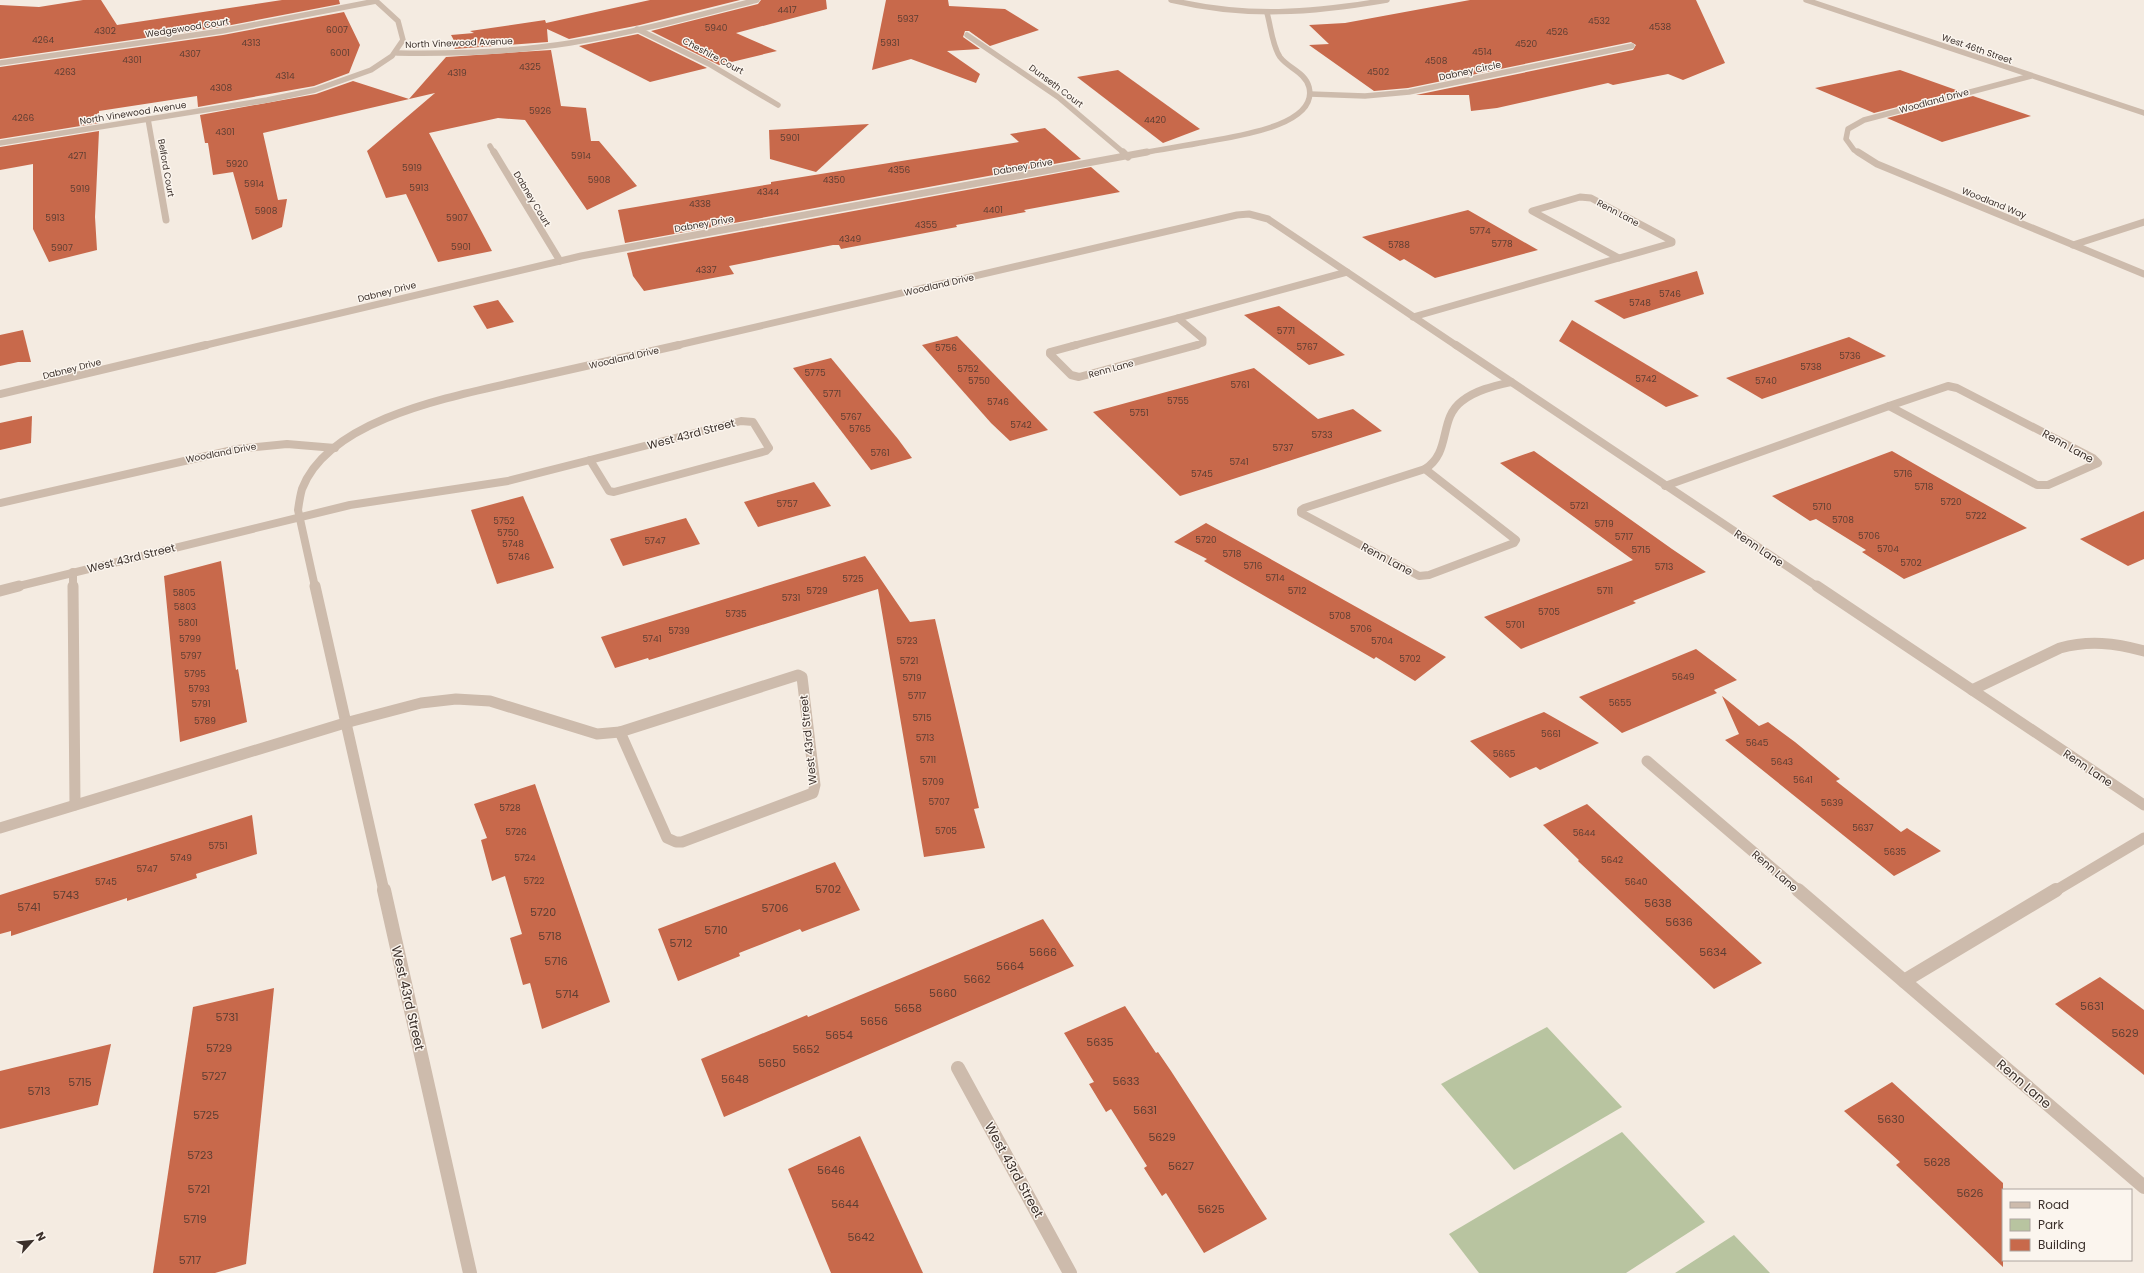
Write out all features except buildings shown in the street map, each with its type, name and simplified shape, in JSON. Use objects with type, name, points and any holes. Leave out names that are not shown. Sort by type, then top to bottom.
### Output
[{"type":"street","points":[[375,0],[394,15],[403,28],[403,43],[397,53]]},
{"type":"street","name":"Wedgewood Court","points":[[0,63],[229,30],[375,0]]},
{"type":"street","name":"North Vinewood Avenue","points":[[0,143],[267,100],[310,91],[371,70],[397,53],[452,54],[521,50],[588,40],[757,0]]},
{"type":"street","points":[[1171,0],[1219,10],[1267,13],[1323,11],[1387,0]]},
{"type":"street","name":"West 46th Street","points":[[1806,0],[2144,113]]},
{"type":"street","points":[[1267,13],[1280,56],[1303,76],[1308,84],[1310,94]]},
{"type":"street","name":"Cheshire Court","points":[[637,29],[677,47],[728,73],[778,105]]},
{"type":"street","name":"Dunseth Court","points":[[967,35],[1058,97],[1128,157]]},
{"type":"street","name":"Dabney Circle","points":[[1310,94],[1372,96],[1409,92],[1632,46]]},
{"type":"street","name":"Woodland Drive","points":[[1846,137],[1848,129],[1864,120],[2031,76]]},
{"type":"street","name":"Dabney Drive","points":[[0,394],[560,261],[1128,157],[1264,130],[1283,123],[1299,112],[1308,103],[1310,94]]},
{"type":"street","name":"Belford Court","points":[[148,119],[166,220]]},
{"type":"street","name":"Woodland Way","points":[[1846,137],[1854,150],[1877,164],[2144,274]]},
{"type":"street","name":"Dabney Court","points":[[490,146],[560,261]]},
{"type":"street","name":"Renn Lane","points":[[1413,317],[1670,244],[1672,241],[1587,197],[1534,209],[1532,211],[1618,258]]},
{"type":"street","name":"Woodland Drive","points":[[0,503],[237,448],[287,444],[335,448],[373,424],[431,402],[1229,217],[1254,215]]},
{"type":"street","name":"Renn Lane","points":[[1254,215],[1268,219],[2144,805]]},
{"type":"street","points":[[2073,245],[2144,222]]},
{"type":"street","name":"Renn Lane","points":[[1178,318],[1203,340],[1203,343],[1079,377],[1070,375],[1050,354],[1050,352],[1055,350],[1347,272]]},
{"type":"street","name":"Renn Lane","points":[[1425,469],[1516,540],[1514,543],[1429,575],[1419,576],[1301,513],[1301,510],[1304,508],[1425,469],[1433,465],[1440,457],[1449,420],[1457,406],[1475,394],[1511,382]]},
{"type":"street","name":"Renn Lane","points":[[1665,486],[1889,406],[1948,386],[1957,388],[2093,458],[2098,463],[2048,485],[2037,485],[1889,406]]},
{"type":"street","name":"West 43rd Street","points":[[75,805],[73,572],[364,502],[508,481],[745,420],[753,422],[769,448],[762,453],[614,492],[608,491],[590,460]]},
{"type":"street","name":"West 43rd Street","points":[[335,448],[309,475],[302,489],[298,510],[299,518],[470,1273]]},
{"type":"street","points":[[0,591],[73,572]]},
{"type":"street","points":[[1972,690],[2060,648],[2073,644],[2085,642],[2109,643],[2144,651]]},
{"type":"street","name":"West 43rd Street","points":[[0,828],[345,723],[422,703],[472,700],[499,703],[597,734],[620,732],[798,675],[802,677],[815,785],[813,793],[682,842],[676,842],[667,838],[620,732]]},
{"type":"street","name":"Renn Lane","points":[[1647,761],[2144,1187]]},
{"type":"street","points":[[1904,981],[2144,838]]},
{"type":"street","name":"West 43rd Street","points":[[958,1068],[1070,1273]]},
{"type":"green space","points":[[1547,1027],[1622,1107],[1514,1170],[1441,1084]]},
{"type":"green space","points":[[1622,1132],[1705,1222],[1626,1273],[1479,1273],[1449,1234]]},
{"type":"green space","points":[[1734,1235],[1770,1273],[1675,1273]]}]
